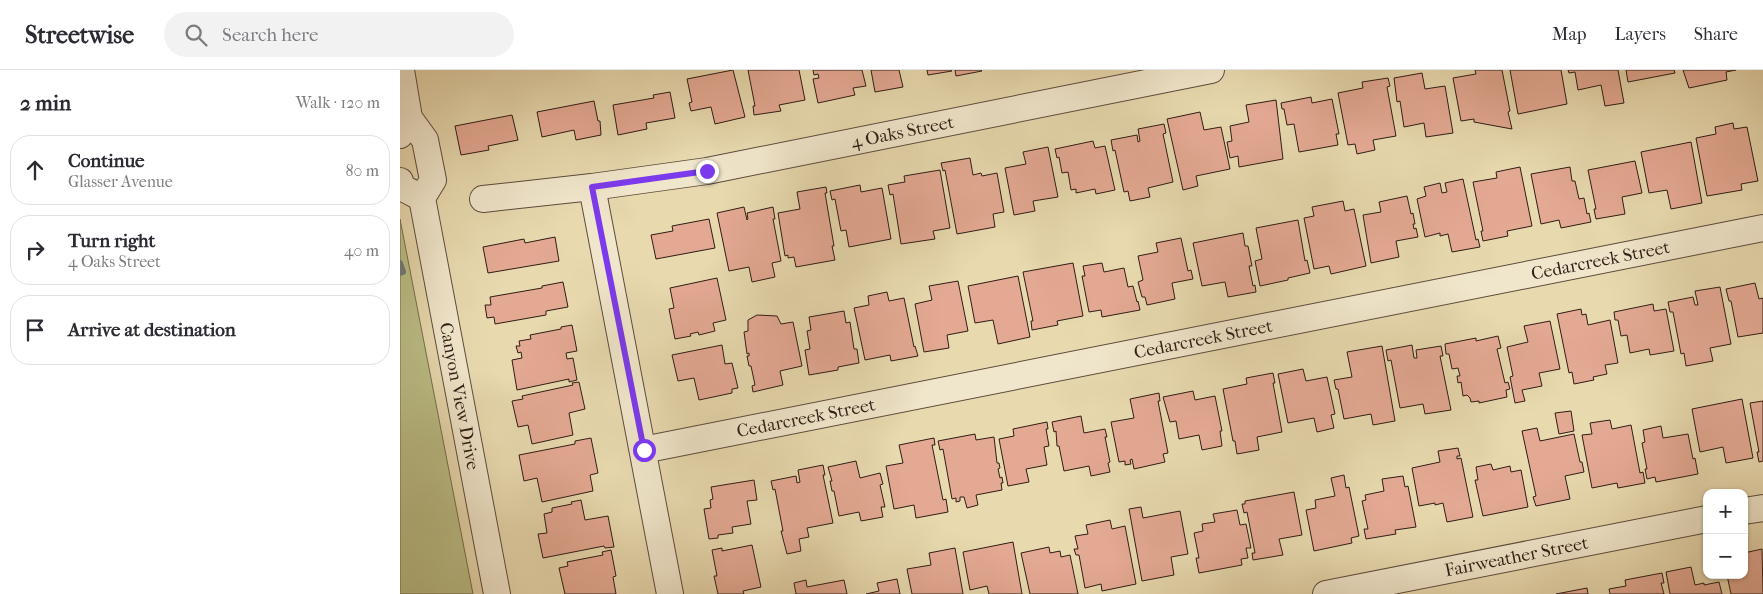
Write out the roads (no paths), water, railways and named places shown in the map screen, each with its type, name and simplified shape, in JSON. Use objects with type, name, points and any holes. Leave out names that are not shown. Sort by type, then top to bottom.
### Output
[{"type":"street","points":[[400,180],[401,187],[422,198],[433,180],[425,140],[403,124],[401,70]]},
{"type":"street","name":"4 Oaks Street","points":[[483,199],[592,187],[707,171],[1211,70]]},
{"type":"street","points":[[592,187],[644,450],[670,594]]},
{"type":"street","name":"Canyon View Drive","points":[[422,198],[498,594]]},
{"type":"street","name":"Cedarcreek Street","points":[[644,450],[1763,228]]},
{"type":"street","points":[[1748,510],[1763,508]]},
{"type":"street","name":"Fairweather Street","points":[[1326,594],[1703,520]]},
{"type":"waterway","points":[[400,263],[403,272],[400,273]]}]
